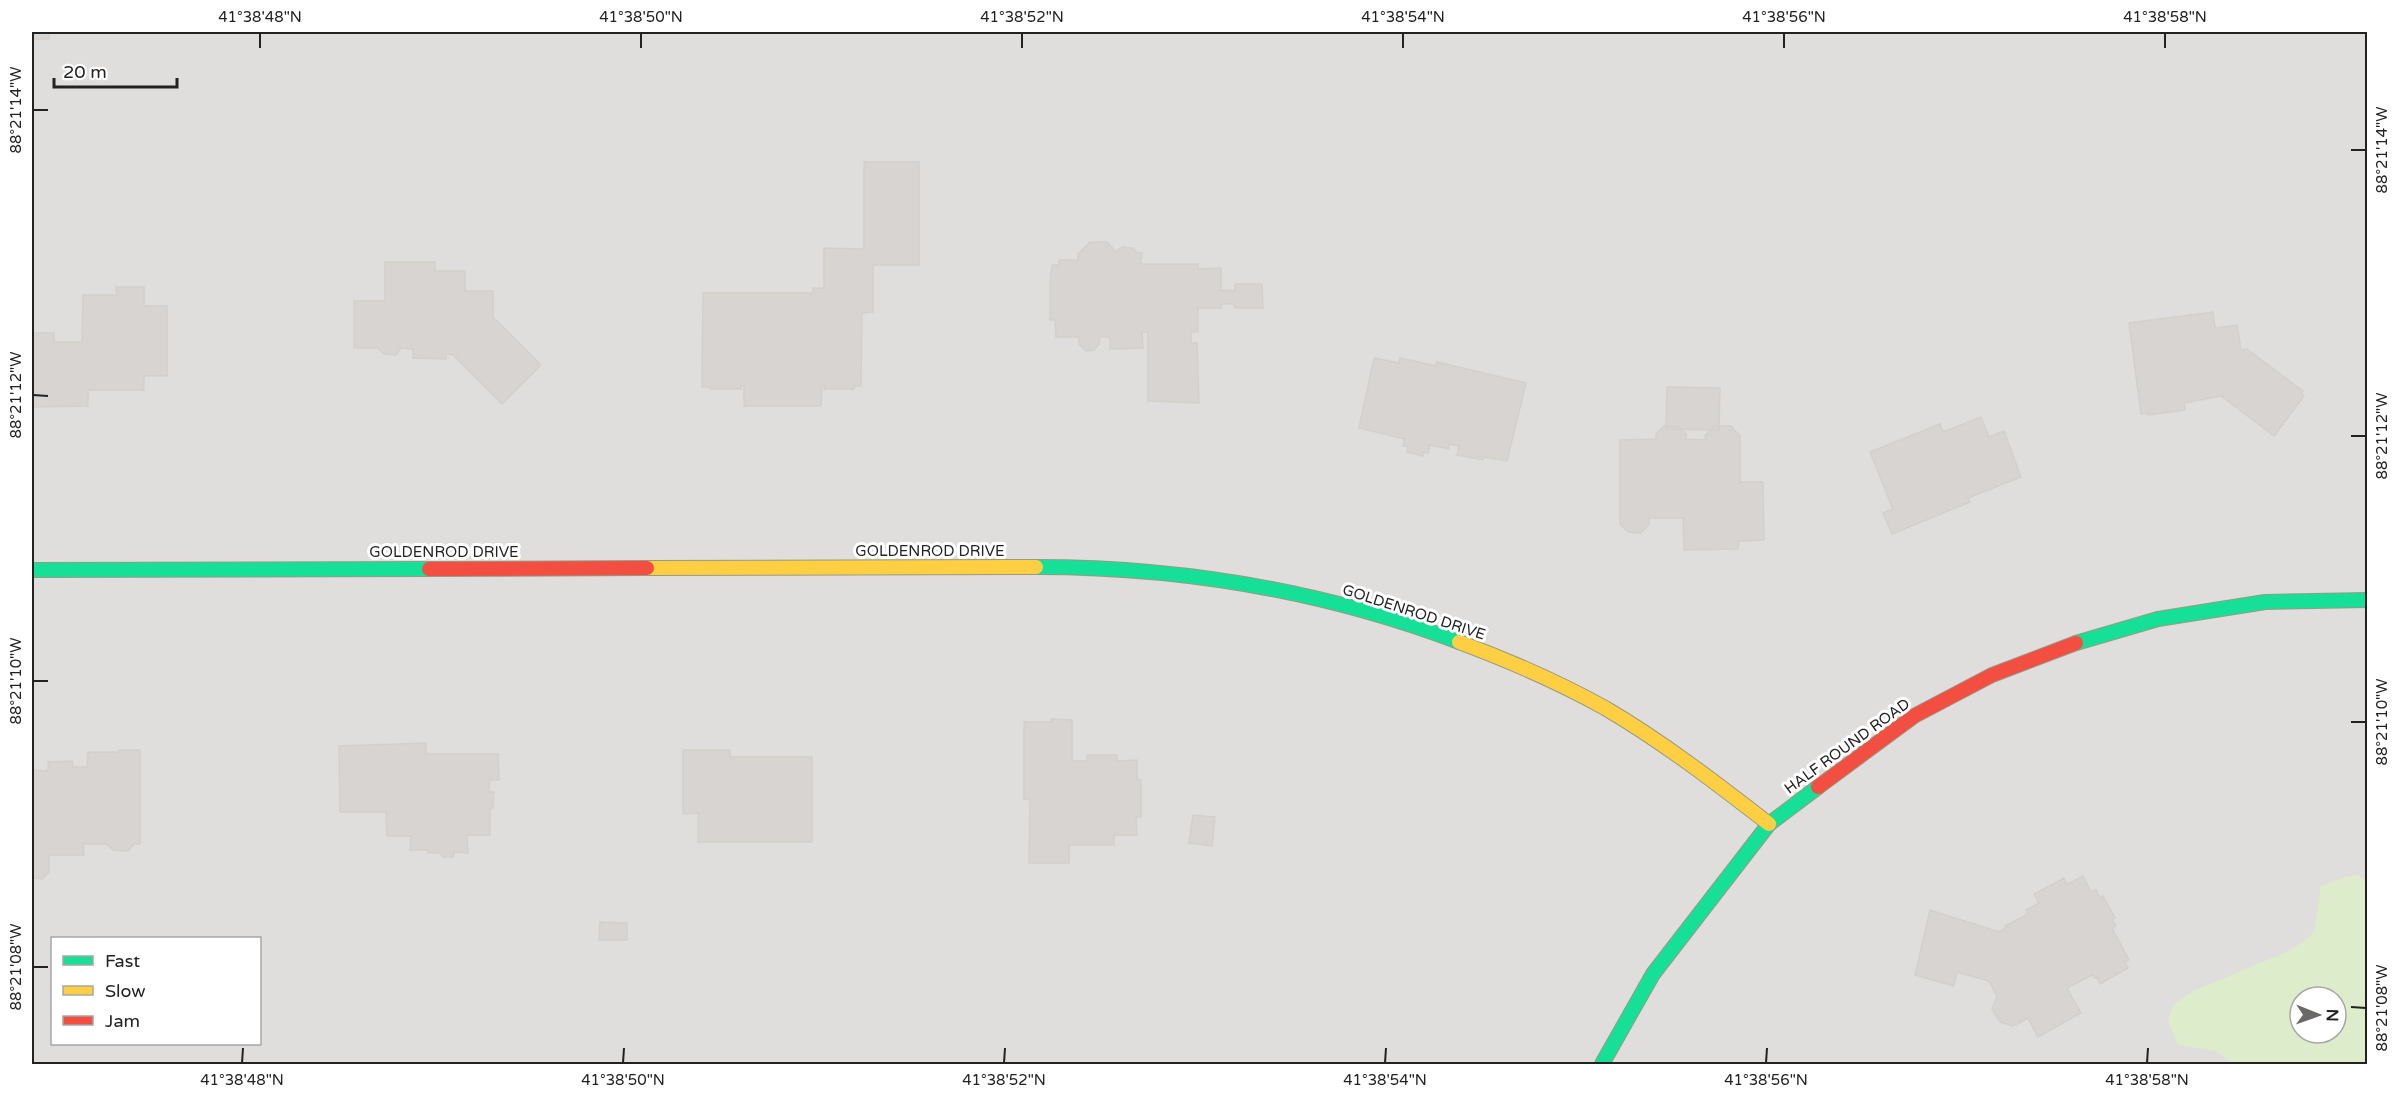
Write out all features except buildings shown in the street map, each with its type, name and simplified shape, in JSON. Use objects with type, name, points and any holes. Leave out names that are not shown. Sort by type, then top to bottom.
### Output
[{"type":"street","name":"GOLDENROD DRIVE","points":[[32,570],[1077,567],[1168,574],[1227,582],[1291,592],[1359,609],[1433,632],[1548,678],[1606,709],[1694,766],[1768,824]]},
{"type":"street","name":"HALF ROUND ROAD","points":[[1602,1065],[1653,974],[1768,824],[1914,716],[1992,675],[2068,645],[2157,619],[2265,602],[2367,600]]},
{"type":"shaded area","points":[[32,32],[2367,32],[2367,1064],[32,1064]]},
{"type":"green space","points":[[2359,875],[2368,883],[2367,1064],[2233,1064],[2216,1051],[2178,1045],[2168,1021],[2173,1005],[2195,990],[2287,952],[2310,937],[2315,928],[2321,886],[2345,877]]},
{"type":"traffic: fast","points":[[1036,567],[1144,572],[1251,585],[1356,609],[1459,642]]},
{"type":"traffic: fast","points":[[32,570],[429,569]]},
{"type":"traffic: fast","points":[[2076,643],[2158,619],[2265,602],[2368,600]]},
{"type":"traffic: fast","points":[[1602,1064],[1653,974],[1769,824],[1818,787]]},
{"type":"traffic: slow","points":[[647,568],[1036,567]]},
{"type":"traffic: slow","points":[[1459,642],[1534,672],[1605,708],[1668,749],[1769,824]]},
{"type":"traffic: jam","points":[[429,569],[647,568]]},
{"type":"traffic: jam","points":[[1818,787],[1914,716],[1992,675],[2076,643]]}]
